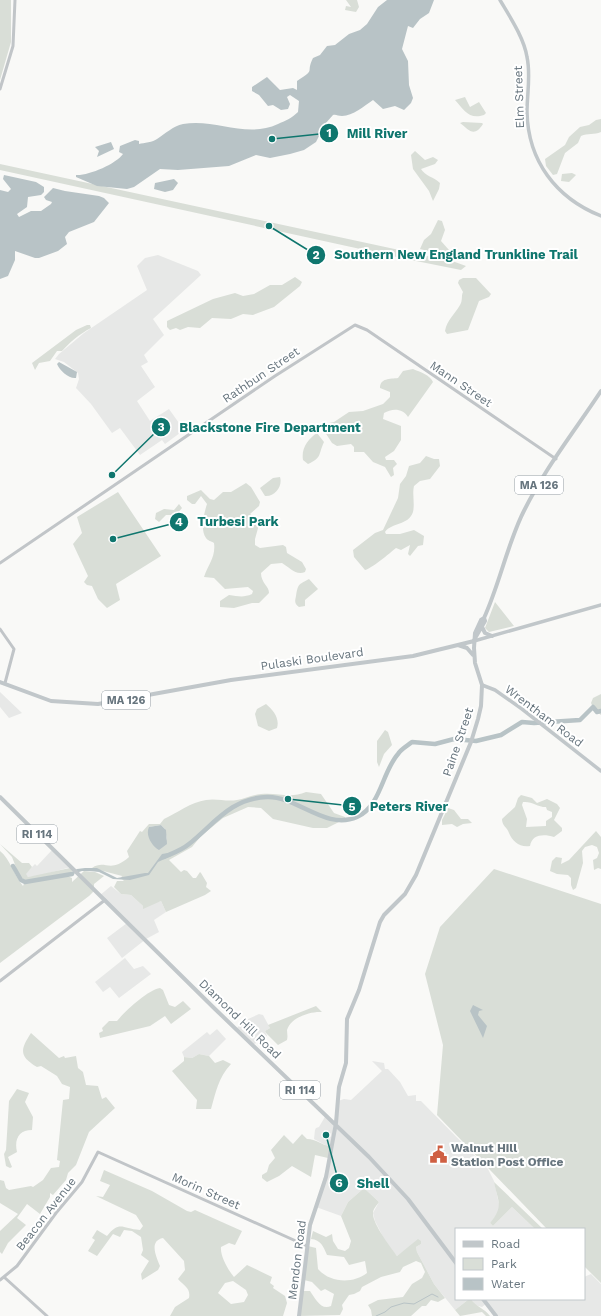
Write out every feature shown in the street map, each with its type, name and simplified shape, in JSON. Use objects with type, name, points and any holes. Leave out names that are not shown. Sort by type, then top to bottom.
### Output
[{"type":"main road","name":"Elm Street","points":[[500,0],[526,53],[528,72],[528,123],[539,163],[549,180],[565,196],[580,206],[601,216]]},
{"type":"main road","name":"MA 126","points":[[474,641],[482,627],[521,517],[556,458],[601,391]]},
{"type":"main road","name":"Pulaski Boulevard","points":[[5,683],[51,701],[98,704],[231,680],[413,656],[474,641],[601,605]]},
{"type":"main road","name":"MA 126","points":[[474,641],[478,626],[484,618]]},
{"type":"main road","points":[[482,627],[485,633],[492,636]]},
{"type":"main road","points":[[474,641],[474,656],[482,687]]},
{"type":"main road","points":[[457,645],[467,648],[474,656]]},
{"type":"main road","name":"MA 126","points":[[0,682],[5,683]]},
{"type":"main road","name":"Wrentham Road","points":[[482,687],[494,690],[536,720],[601,771]]},
{"type":"main road","name":"Paine Street","points":[[347,1019],[359,990],[380,922],[405,894],[416,874],[471,740],[481,706],[482,687]]},
{"type":"main road","name":"Diamond Hill Road","points":[[0,797],[274,1067],[336,1123],[395,1184],[455,1262]]},
{"type":"main road","name":"Mendon Road","points":[[299,1316],[311,1220],[326,1177],[336,1123],[339,1087],[347,1056],[347,1019]]},
{"type":"main road","points":[[484,1300],[496,1316]]},
{"type":"street","points":[[0,89],[13,46],[15,0]]},
{"type":"street","name":"Mann Street","points":[[355,325],[367,330],[556,458]]},
{"type":"street","name":"Rathbun Street","points":[[0,563],[281,372],[355,325]]},
{"type":"street","points":[[0,629],[14,649],[5,683]]},
{"type":"street","points":[[0,981],[105,900]]},
{"type":"street","name":"Morin Street","points":[[98,1152],[307,1246]]},
{"type":"street","name":"Beacon Avenue","points":[[0,1280],[17,1266],[56,1212],[82,1182],[98,1152]]},
{"type":"street","points":[[4,1277],[47,1316]]},
{"type":"shaded area","points":[[158,255],[198,271],[201,275],[153,319],[164,335],[144,355],[148,362],[141,366],[155,387],[137,401],[150,421],[169,409],[184,430],[165,444],[162,440],[140,455],[120,428],[112,433],[91,404],[76,388],[79,379],[78,373],[64,362],[55,359],[84,333],[147,290],[137,266],[145,258]]},
{"type":"shaded area","points":[[0,692],[22,713],[9,718],[0,707]]},
{"type":"shaded area","points":[[52,850],[71,867],[38,876],[28,877],[25,874],[35,864],[37,866]]},
{"type":"shaded area","points":[[111,886],[121,894],[131,895],[143,906],[161,901],[166,912],[154,920],[159,932],[146,939],[122,958],[107,938],[127,923],[99,896]]},
{"type":"shaded area","points":[[125,958],[134,969],[143,966],[151,974],[119,998],[110,987],[103,992],[95,982]]},
{"type":"shaded area","points":[[259,1014],[263,1015],[270,1028],[265,1031],[267,1036],[253,1045],[236,1029],[244,1021]]},
{"type":"shaded area","points":[[217,1029],[226,1039],[209,1056],[199,1054],[192,1058],[184,1057],[182,1052],[207,1032],[210,1035]]},
{"type":"shaded area","points":[[372,1061],[384,1063],[385,1069],[388,1069],[400,1082],[408,1096],[416,1095],[416,1101],[421,1101],[488,1169],[494,1181],[499,1204],[499,1212],[490,1223],[493,1226],[512,1207],[534,1228],[455,1228],[455,1300],[468,1300],[455,1310],[434,1284],[417,1252],[416,1247],[421,1244],[408,1248],[397,1256],[387,1245],[375,1221],[373,1213],[379,1202],[364,1188],[348,1202],[341,1216],[316,1207],[329,1158],[325,1145],[314,1139],[315,1130],[319,1127],[326,1115],[334,1123],[338,1101],[344,1099],[351,1100],[382,1071]]},
{"type":"shaded area","points":[[591,1274],[601,1284],[601,1316],[496,1316],[486,1304],[482,1307],[475,1305],[472,1300],[585,1300],[585,1277]]},
{"type":"green space","points":[[0,0],[11,0],[11,42],[0,80]]},
{"type":"green space","points":[[346,0],[357,0],[359,7],[356,12],[345,10],[346,6],[351,7]]},
{"type":"green space","points":[[465,97],[470,107],[479,102],[486,113],[484,115],[474,116],[467,113],[455,100]]},
{"type":"green space","points":[[601,119],[601,132],[581,136],[578,143],[565,153],[557,174],[553,175],[546,166],[545,159],[565,145],[569,137],[580,127],[589,125],[596,120]]},
{"type":"green space","points":[[460,123],[483,124],[477,131],[474,132]]},
{"type":"green space","points":[[415,151],[425,160],[433,157],[438,160],[435,164],[421,169],[440,183],[439,189],[433,201],[429,191],[413,169],[411,155]]},
{"type":"green space","points":[[0,164],[455,262],[466,266],[461,270],[406,259],[0,170]]},
{"type":"green space","points":[[572,173],[576,175],[569,182],[561,181],[562,174]]},
{"type":"green space","points":[[438,220],[442,221],[445,230],[441,241],[449,250],[448,256],[420,249],[424,240],[431,234]]},
{"type":"green space","points":[[295,277],[302,282],[300,286],[274,307],[253,315],[243,314],[231,319],[212,318],[200,328],[188,327],[180,330],[176,328],[170,330],[167,327],[167,321],[213,299],[235,293],[243,296],[254,294],[270,285],[282,285]]},
{"type":"green space","points":[[463,278],[476,278],[491,294],[489,297],[479,301],[468,330],[447,334],[445,331],[447,324],[460,305],[463,292],[458,283],[459,280]]},
{"type":"green space","points":[[90,325],[91,328],[75,338],[62,351],[57,351],[50,361],[39,363],[35,370],[32,363],[76,330]]},
{"type":"green space","points":[[413,369],[427,376],[433,382],[408,417],[400,410],[390,410],[384,413],[383,419],[401,426],[401,440],[394,451],[385,457],[386,460],[394,460],[397,464],[393,468],[394,475],[391,477],[385,467],[373,462],[364,452],[354,452],[354,447],[351,444],[337,446],[332,443],[321,426],[334,422],[349,412],[363,411],[383,404],[390,397],[390,392],[380,388],[382,382],[398,378],[403,371]]},
{"type":"green space","points":[[317,433],[324,442],[318,458],[308,464],[303,460],[304,448],[308,441]]},
{"type":"green space","points":[[426,456],[439,459],[440,466],[430,479],[420,481],[414,486],[414,509],[408,520],[388,529],[385,532],[386,534],[400,534],[414,530],[424,536],[423,545],[418,546],[410,556],[408,554],[410,545],[401,550],[396,548],[376,564],[365,570],[354,557],[353,550],[375,533],[383,530],[398,498],[400,484],[406,476],[409,466],[420,463]]},
{"type":"green space","points":[[280,477],[281,480],[279,487],[272,495],[265,496],[260,488],[273,478]]},
{"type":"green space","points":[[246,483],[251,487],[260,502],[259,506],[250,514],[260,521],[255,539],[255,545],[260,548],[283,545],[286,547],[287,553],[302,562],[306,569],[305,572],[299,573],[282,563],[271,564],[261,573],[262,579],[268,588],[269,593],[259,603],[252,603],[234,608],[220,607],[220,601],[229,595],[246,596],[252,594],[253,591],[248,587],[225,589],[214,578],[204,577],[214,553],[214,543],[207,539],[203,531],[207,504],[201,496],[195,504],[192,504],[187,500],[187,496],[201,490],[210,499],[214,500],[223,492],[231,492]]},
{"type":"green space","points":[[118,492],[161,556],[116,584],[120,600],[107,608],[98,599],[92,586],[87,585],[84,582],[88,576],[73,544],[82,533],[77,517]]},
{"type":"green space","points":[[179,504],[182,508],[176,515],[166,515],[159,522],[155,519],[156,513],[164,509],[174,510]]},
{"type":"green space","points":[[309,579],[318,589],[305,600],[305,606],[299,607],[295,601],[298,587]]},
{"type":"green space","points":[[495,602],[514,626],[489,632],[485,628]]},
{"type":"green space","points":[[601,694],[601,715],[594,710],[591,703],[593,698]]},
{"type":"green space","points":[[266,704],[278,721],[277,728],[269,731],[258,726],[255,714],[257,709]]},
{"type":"green space","points":[[385,730],[388,732],[392,745],[384,754],[379,767],[377,762],[377,741]]},
{"type":"green space","points":[[306,792],[321,794],[334,813],[345,817],[345,819],[327,828],[313,828],[273,819],[261,808],[248,807],[223,818],[201,836],[192,847],[169,860],[181,872],[184,870],[187,871],[193,878],[196,878],[200,872],[207,883],[206,887],[211,891],[166,912],[161,901],[143,909],[143,906],[131,895],[121,894],[114,887],[117,881],[124,881],[121,878],[122,876],[92,868],[101,865],[117,865],[122,862],[129,857],[127,851],[140,831],[142,832],[149,824],[160,824],[164,819],[200,801],[229,801],[261,794],[300,794]],"holes":[[[161,825],[165,829],[167,840],[149,827]]]},
{"type":"green space","points":[[521,795],[532,798],[537,803],[547,799],[557,804],[560,808],[554,820],[562,828],[562,831],[554,837],[543,835],[536,837],[531,842],[530,846],[523,846],[514,841],[502,819],[515,807],[518,798]],"holes":[[[523,802],[546,807],[547,810],[552,812],[552,817],[546,821],[546,826],[526,827],[527,819],[522,805]]]},
{"type":"green space","points":[[448,808],[454,810],[461,819],[468,819],[472,823],[463,824],[457,827],[452,824],[442,825],[442,820]]},
{"type":"green space","points":[[596,831],[601,837],[601,869],[598,868],[594,870],[593,860],[597,858],[599,853],[597,847],[592,845],[585,847],[582,851],[583,863],[576,888],[573,890],[571,878],[568,875],[557,874],[550,871],[552,861],[556,857],[562,858],[561,864],[569,860]]},
{"type":"green space","points":[[0,844],[22,863],[29,863],[32,867],[26,874],[28,877],[70,868],[73,871],[65,875],[72,878],[72,882],[84,871],[95,872],[104,876],[94,884],[94,891],[89,896],[0,963],[0,851],[7,858],[23,886],[25,881],[19,875],[12,857]]},
{"type":"green space","points":[[494,869],[601,904],[601,1283],[585,1267],[585,1228],[546,1228],[437,1115],[443,1045],[425,974],[440,927]]},
{"type":"green space","points":[[160,988],[163,990],[169,1005],[175,1007],[183,1001],[191,1009],[171,1024],[165,1016],[150,1026],[100,1038],[99,1033],[103,1031],[102,1028],[109,1021],[117,1021],[143,997]]},
{"type":"green space","points":[[316,1006],[322,1012],[307,1014],[297,1018],[289,1025],[287,1030],[287,1040],[278,1045],[266,1033],[265,1031],[270,1028],[268,1025]]},
{"type":"green space","points":[[31,1033],[59,1058],[64,1056],[65,1058],[76,1056],[78,1068],[83,1072],[86,1085],[98,1086],[102,1099],[106,1097],[115,1108],[89,1132],[76,1165],[68,1173],[66,1180],[53,1195],[50,1193],[50,1197],[40,1214],[27,1204],[17,1218],[26,1225],[8,1243],[2,1254],[0,1252],[0,1231],[18,1214],[0,1203],[0,1180],[4,1181],[6,1188],[9,1190],[31,1186],[33,1187],[43,1180],[51,1168],[59,1167],[60,1161],[57,1160],[63,1100],[69,1099],[70,1087],[62,1084],[57,1076],[41,1066],[37,1067],[24,1056],[23,1048]]},
{"type":"green space","points":[[199,1054],[209,1056],[215,1063],[223,1060],[231,1064],[220,1080],[211,1109],[196,1109],[197,1100],[172,1071],[184,1061],[184,1057],[192,1058]]},
{"type":"green space","points":[[17,1089],[29,1093],[25,1102],[33,1117],[32,1130],[28,1130],[18,1136],[16,1143],[17,1152],[8,1157],[12,1167],[10,1168],[6,1166],[4,1154],[6,1150],[9,1101]]},
{"type":"green space","points":[[302,1134],[307,1139],[331,1147],[328,1158],[315,1155],[311,1177],[292,1166],[279,1176],[267,1182],[262,1178],[262,1175],[267,1172],[269,1165],[275,1158],[271,1150],[284,1135],[293,1144]]},
{"type":"green space","points":[[104,1170],[152,1191],[187,1211],[191,1212],[195,1210],[242,1231],[235,1245],[229,1243],[221,1247],[225,1263],[234,1277],[247,1265],[272,1277],[270,1283],[274,1286],[273,1288],[285,1296],[287,1303],[283,1316],[170,1316],[175,1307],[189,1298],[189,1292],[178,1279],[185,1270],[184,1261],[163,1238],[158,1240],[155,1246],[160,1266],[158,1270],[142,1280],[141,1274],[149,1261],[141,1255],[143,1250],[141,1237],[132,1231],[124,1230],[120,1237],[113,1234],[97,1256],[88,1251],[95,1240],[92,1238],[97,1230],[107,1236],[111,1231],[118,1227],[140,1230],[143,1226],[136,1215],[96,1196],[103,1197],[110,1185],[100,1181]],"holes":[[[233,1281],[246,1290],[248,1295],[244,1302],[231,1304],[218,1293],[225,1283]]]},
{"type":"green space","points":[[494,1182],[542,1228],[534,1228],[512,1207],[493,1226],[490,1223],[497,1212],[499,1204]]},
{"type":"green space","points":[[364,1188],[379,1202],[373,1213],[375,1223],[397,1256],[418,1239],[421,1241],[421,1244],[416,1247],[417,1252],[434,1284],[445,1298],[438,1302],[431,1300],[426,1306],[422,1306],[411,1316],[372,1316],[368,1305],[378,1300],[403,1297],[412,1284],[422,1278],[425,1272],[421,1263],[416,1261],[403,1267],[400,1272],[381,1277],[362,1287],[360,1291],[349,1295],[342,1305],[343,1309],[340,1315],[298,1316],[303,1291],[310,1291],[324,1307],[331,1306],[334,1294],[325,1289],[321,1291],[312,1282],[304,1280],[308,1246],[316,1248],[318,1269],[329,1277],[349,1280],[361,1277],[367,1273],[365,1261],[349,1265],[344,1257],[327,1255],[323,1246],[319,1242],[311,1239],[313,1231],[326,1237],[332,1234],[333,1241],[338,1249],[345,1251],[349,1248],[351,1241],[341,1216],[348,1202]]},
{"type":"green space","points":[[468,1300],[472,1300],[490,1316],[486,1316],[482,1312],[460,1316],[455,1310]]},
{"type":"water","points":[[387,0],[434,0],[429,13],[420,19],[413,28],[408,26],[402,49],[408,61],[409,85],[413,98],[411,103],[404,110],[395,106],[383,109],[373,100],[346,116],[333,115],[325,124],[316,142],[304,150],[270,158],[256,155],[229,166],[178,170],[160,169],[134,187],[127,189],[97,186],[76,177],[76,175],[87,174],[114,162],[123,154],[119,152],[120,146],[135,140],[139,141],[139,144],[153,141],[179,125],[195,123],[242,129],[254,129],[266,128],[288,119],[298,112],[299,101],[290,95],[287,97],[290,104],[288,109],[281,110],[273,105],[268,106],[259,95],[252,91],[252,87],[267,77],[280,90],[293,88],[297,90],[297,81],[310,71],[313,58],[320,55],[327,46],[335,45],[349,34],[360,30],[367,24],[378,7]]},
{"type":"water","points":[[111,142],[114,149],[97,157],[99,151],[95,147]]},
{"type":"water","points":[[4,175],[36,182],[44,187],[44,192],[41,195],[28,197],[27,207],[17,214],[19,217],[31,211],[41,211],[51,204],[52,202],[46,200],[44,197],[53,188],[99,196],[104,198],[109,203],[94,222],[69,232],[65,237],[67,244],[58,251],[35,258],[15,251],[15,260],[8,276],[0,279],[0,190],[8,192],[11,189],[3,179]]},
{"type":"water","points":[[174,179],[178,183],[173,190],[165,192],[154,189],[155,183]]},
{"type":"water","points":[[59,362],[77,372],[76,378],[70,377],[62,372],[57,364]]},
{"type":"water","points":[[161,825],[166,830],[167,844],[159,850],[150,840],[148,830],[149,827]]},
{"type":"water","points":[[168,853],[171,856],[158,862],[149,875],[130,880],[113,879],[99,872],[90,871],[82,871],[67,876],[77,869],[85,868],[97,868],[117,878],[148,873],[162,854]]},
{"type":"water","points":[[473,1005],[483,1010],[479,1011],[478,1015],[487,1026],[483,1038],[470,1011]]},
{"type":"waterway","points":[[164,857],[186,846],[233,807],[254,798],[278,798],[323,817],[334,820],[345,820],[357,817],[365,812],[371,805],[393,761],[401,751],[412,742],[435,744],[454,739],[476,741],[501,735],[522,722],[534,723],[580,720],[593,707],[597,712],[601,711]]},
{"type":"waterway","points":[[13,866],[21,880],[25,882],[72,874]]},
{"type":"waterway","points":[[376,1316],[385,1312],[391,1307],[404,1303],[414,1304],[432,1294],[438,1297]]},
{"type":"place","name":"Mill River","points":[[272,139]]},
{"type":"place","name":"Southern New England Trunkline Trail","points":[[269,226]]},
{"type":"place","name":"Blackstone Fire Department","points":[[112,475]]},
{"type":"place","name":"Turbesi Park","points":[[113,539]]},
{"type":"place","name":"Peters River","points":[[288,799]]},
{"type":"place","name":"Shell","points":[[326,1135]]},
{"type":"place","name":"Walnut Hill Station Post Office","points":[[438,1155]]}]
